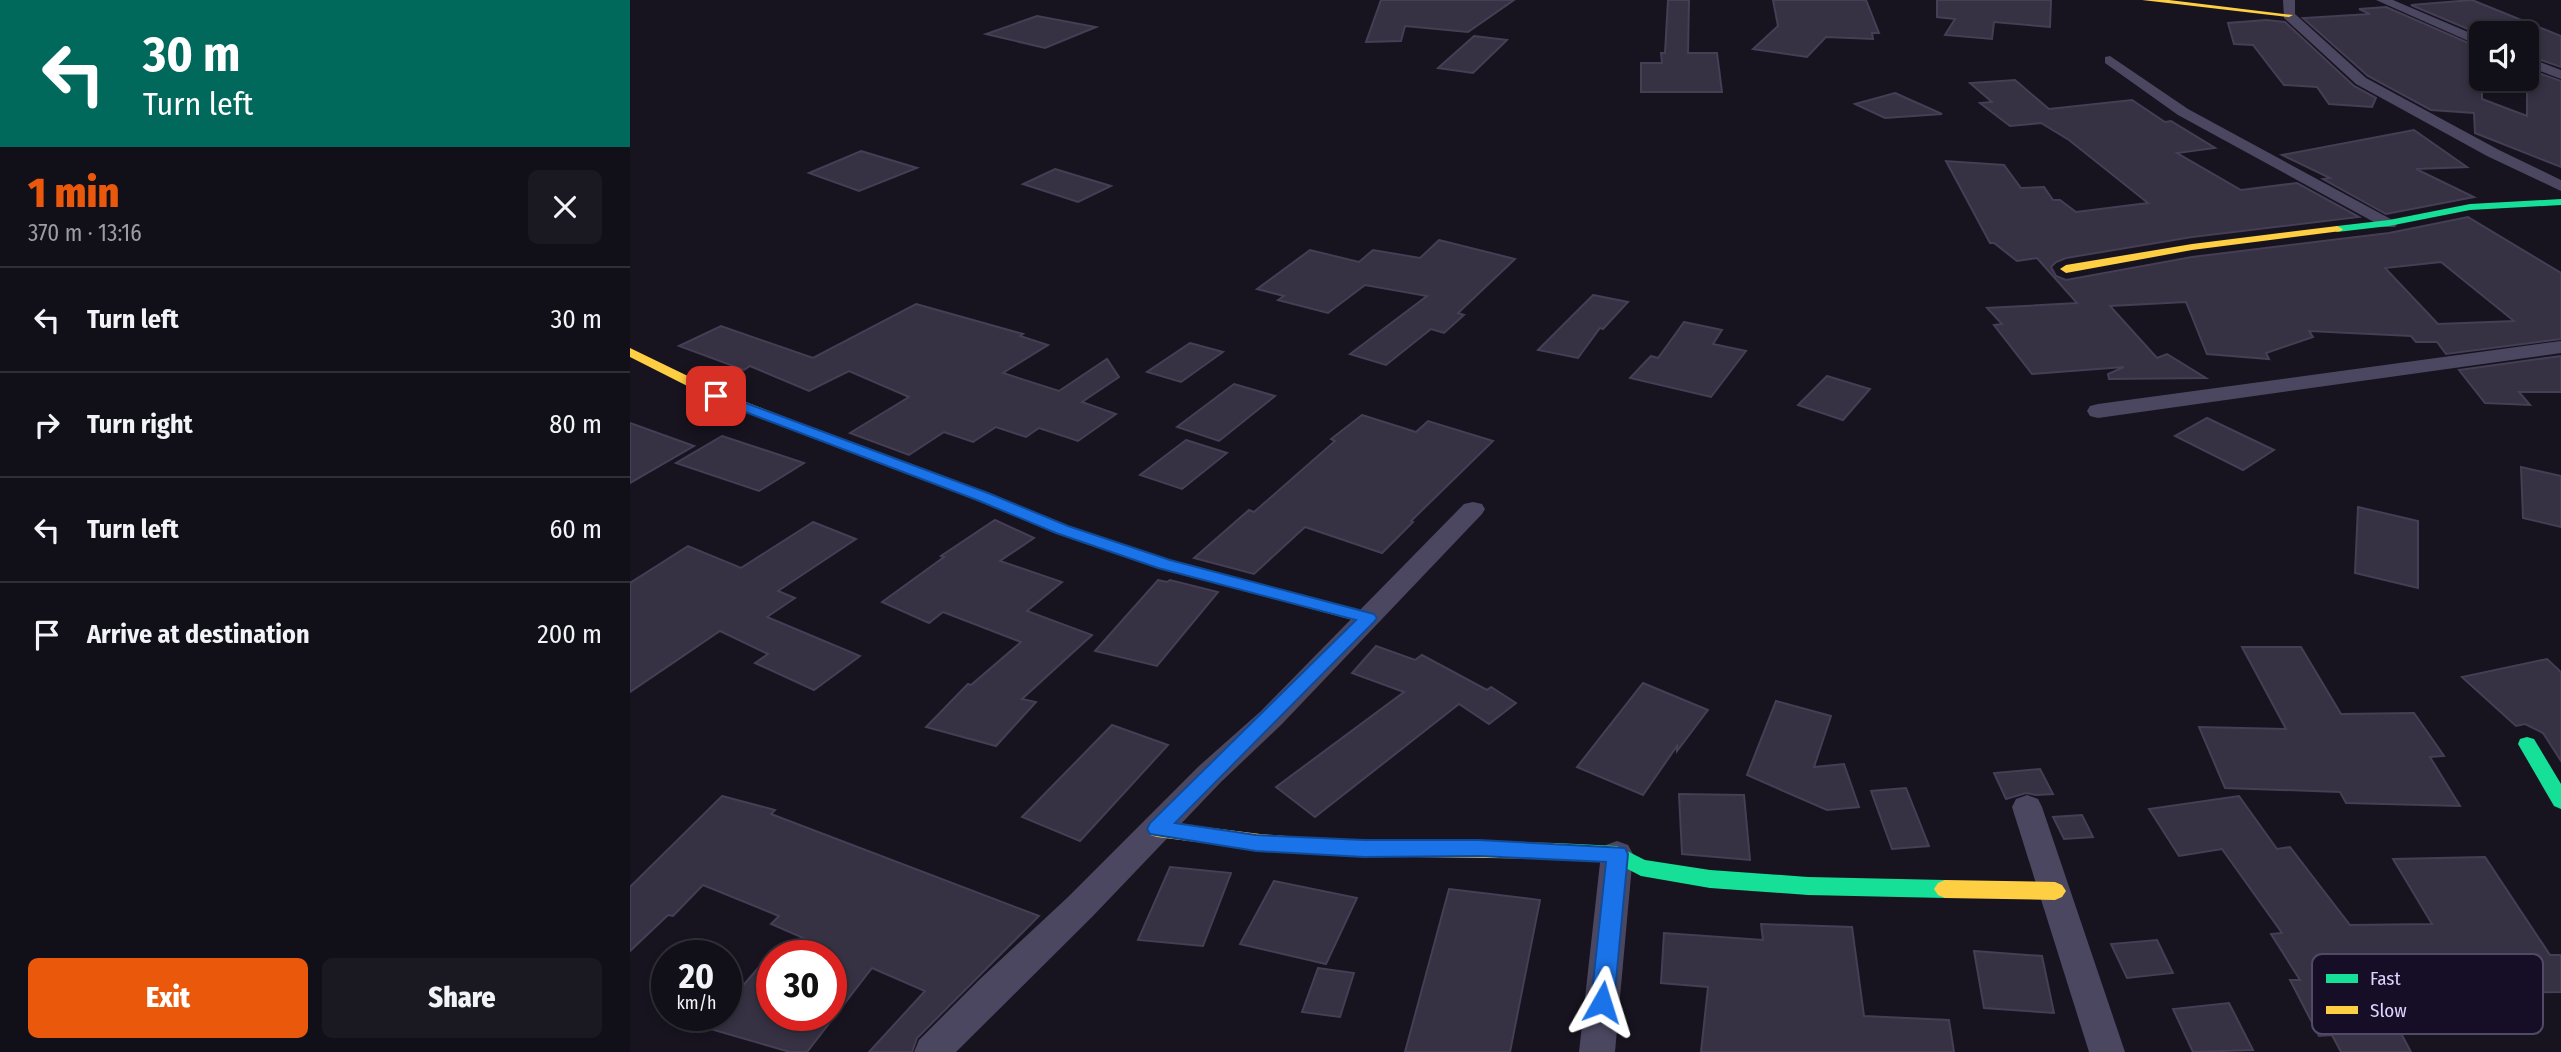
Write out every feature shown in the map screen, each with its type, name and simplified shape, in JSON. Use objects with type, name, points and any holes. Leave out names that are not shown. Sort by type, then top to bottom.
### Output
[{"type":"street","points":[[2146,0],[2289,7],[2361,81],[2493,153],[2561,186]]},
{"type":"street","points":[[2382,0],[2469,37]]},
{"type":"street","points":[[2110,60],[2183,112],[2389,223]]},
{"type":"street","points":[[2539,66],[2561,75]]},
{"type":"street","points":[[2066,269],[2192,247],[2389,223],[2470,207],[2561,202]]},
{"type":"street","points":[[2098,411],[2561,347]]},
{"type":"street","points":[[630,352],[661,365],[716,396],[983,496],[1062,530],[1164,564],[1368,618]]},
{"type":"street","points":[[932,1052],[1368,618],[1473,509]]},
{"type":"street","points":[[2527,744],[2561,801]]},
{"type":"street","points":[[2027,807],[2107,1052]]},
{"type":"street","points":[[1157,829],[1256,843],[1617,854],[1641,868],[1710,879],[1808,886],[2055,891]]},
{"type":"street","points":[[1597,1052],[1617,854]]},
{"type":"building","points":[[1381,0],[1514,0],[1468,32],[1405,26],[1401,41],[1366,42]]},
{"type":"building","points":[[1668,0],[1689,0],[1688,53],[1717,53],[1722,92],[1641,92],[1641,63],[1662,63],[1661,53],[1665,53]]},
{"type":"building","points":[[1773,0],[1866,0],[1879,33],[1872,33],[1873,39],[1826,37],[1807,57],[1753,49],[1778,26]]},
{"type":"building","points":[[1937,0],[2051,0],[2050,27],[1994,22],[1992,39],[1945,35],[1955,19],[1937,17]]},
{"type":"building","points":[[2472,0],[2524,21],[2469,21],[2469,30],[2411,5]]},
{"type":"building","points":[[2386,7],[2469,43],[2469,91],[2482,91],[2482,99],[2527,116],[2527,91],[2539,91],[2539,73],[2561,81],[2561,167],[2475,133],[2474,113],[2431,110],[2368,76],[2303,18],[2370,14],[2359,9]]},
{"type":"building","points":[[1037,16],[1096,27],[1045,48],[986,34]]},
{"type":"building","points":[[2266,20],[2285,22],[2354,86],[2376,98],[2372,107],[2329,104],[2317,87],[2284,85],[2253,45],[2234,44],[2228,23]]},
{"type":"building","points":[[2539,27],[2561,36],[2561,67],[2539,59]]},
{"type":"building","points":[[1474,36],[1507,40],[1473,73],[1438,68]]},
{"type":"building","points":[[2015,80],[2049,109],[2132,100],[2165,122],[2171,121],[2215,148],[2177,153],[2241,190],[2297,183],[2359,217],[2192,237],[2066,258],[2051,267],[2056,276],[2066,280],[2192,257],[2389,233],[2468,217],[2561,273],[2561,339],[2446,354],[2437,342],[2416,342],[2411,336],[2309,331],[2313,337],[2266,353],[2269,359],[2207,354],[2186,302],[2110,306],[2157,358],[2167,354],[2206,378],[2109,379],[2108,374],[2124,367],[2032,374],[1994,325],[2002,324],[1987,308],[2077,303],[2037,258],[2017,261],[1994,243],[1990,243],[1946,161],[2004,165],[2021,188],[2044,187],[2053,200],[2060,200],[2076,212],[2148,203],[2069,140],[2041,123],[2010,126],[1980,103],[1992,102],[1970,83]],"holes":[[[2441,262],[2514,321],[2438,324],[2385,268]]]},
{"type":"building","points":[[1895,93],[1942,114],[1885,118],[1855,104]]},
{"type":"building","points":[[2414,130],[2467,167],[2416,169],[2474,197],[2386,214],[2323,179],[2330,178],[2282,155]]},
{"type":"building","points":[[861,151],[917,168],[859,191],[809,173]]},
{"type":"building","points":[[1055,169],[1111,186],[1078,202],[1023,184]]},
{"type":"building","points":[[1439,240],[1515,259],[1458,313],[1464,315],[1444,333],[1431,329],[1386,365],[1350,354],[1427,296],[1365,285],[1328,313],[1278,300],[1284,296],[1257,289],[1310,250],[1359,262],[1373,250],[1420,258]]},
{"type":"building","points":[[1593,295],[1628,302],[1603,329],[1600,328],[1578,358],[1538,350]]},
{"type":"building","points":[[916,304],[1023,334],[1020,336],[1048,345],[1003,373],[1059,391],[1107,359],[1119,377],[1082,402],[1116,414],[1078,441],[1039,428],[1026,437],[996,427],[973,442],[944,432],[909,455],[850,433],[909,397],[849,371],[809,391],[750,366],[744,370],[679,346],[721,326],[813,358]]},
{"type":"building","points":[[1684,322],[1722,330],[1713,344],[1746,351],[1711,397],[1630,378],[1651,356],[1658,358]]},
{"type":"building","points":[[1190,343],[1223,352],[1181,382],[1147,372]]},
{"type":"building","points":[[2561,356],[2561,392],[2519,392],[2530,405],[2485,403],[2459,370]]},
{"type":"building","points":[[1827,376],[1870,389],[1843,420],[1798,405]]},
{"type":"building","points":[[1234,384],[1275,396],[1219,441],[1177,427]]},
{"type":"building","points":[[1362,415],[1416,432],[1428,421],[1493,441],[1382,553],[1305,527],[1254,574],[1194,558],[1249,510],[1254,512],[1335,441],[1331,439]]},
{"type":"building","points":[[2207,418],[2274,450],[2243,470],[2175,436]]},
{"type":"building","points":[[630,423],[694,446],[630,483]]},
{"type":"building","points":[[722,436],[804,463],[759,491],[676,463]]},
{"type":"building","points":[[1186,440],[1227,453],[1182,489],[1140,475]]},
{"type":"building","points":[[2521,467],[2561,476],[2561,527],[2523,518]]},
{"type":"building","points":[[2358,507],[2418,521],[2418,588],[2355,573]]},
{"type":"building","points":[[995,520],[1034,538],[1000,561],[1062,582],[1027,611],[1092,635],[1022,699],[1036,702],[996,746],[926,727],[968,684],[971,685],[1021,642],[943,612],[929,623],[882,602],[944,557],[941,556]]},
{"type":"building","points":[[813,522],[856,539],[778,591],[795,598],[767,617],[860,656],[814,690],[755,663],[768,654],[720,631],[630,692],[630,583],[688,546],[741,568]]},
{"type":"building","points":[[1158,580],[1170,580],[1218,592],[1157,666],[1095,651]]},
{"type":"building","points":[[1376,646],[1415,660],[1422,655],[1487,690],[1491,687],[1516,703],[1489,724],[1459,704],[1315,817],[1276,787],[1404,692],[1352,673]]},
{"type":"building","points":[[2242,647],[2301,647],[2341,714],[2414,713],[2444,756],[2430,757],[2460,806],[2346,803],[2340,792],[2225,788],[2199,727],[2286,729]]},
{"type":"building","points":[[2547,659],[2561,672],[2561,761],[2543,733],[2525,724],[2516,726],[2462,677]]},
{"type":"building","points":[[1643,683],[1708,710],[1677,751],[1677,746],[1643,795],[1577,767]]},
{"type":"building","points":[[1776,701],[1831,716],[1814,767],[1844,764],[1859,807],[1827,810],[1747,775]]},
{"type":"building","points":[[1112,725],[1168,745],[1080,841],[1022,817]]},
{"type":"building","points":[[2040,769],[2053,794],[2026,793],[2006,799],[1994,773]]},
{"type":"building","points":[[1906,788],[1929,846],[1892,849],[1871,791]]},
{"type":"building","points":[[1679,794],[1744,795],[1750,860],[1682,854]]},
{"type":"building","points":[[722,796],[775,810],[771,814],[1039,916],[917,1038],[912,1052],[869,1052],[925,991],[872,968],[847,1000],[847,940],[808,940],[771,924],[779,916],[703,885],[673,916],[668,915],[630,951],[630,887]]},
{"type":"building","points":[[2239,796],[2277,849],[2290,847],[2350,925],[2432,924],[2393,859],[2485,857],[2550,955],[2561,955],[2561,992],[2543,992],[2543,954],[2312,954],[2312,1022],[2290,980],[2300,980],[2271,934],[2282,933],[2222,849],[2179,856],[2149,809]]},
{"type":"building","points":[[2082,815],[2093,837],[2064,839],[2053,817]]},
{"type":"building","points":[[1170,867],[1231,873],[1203,946],[1138,940]]},
{"type":"building","points":[[1274,881],[1357,898],[1326,964],[1240,944]]},
{"type":"building","points":[[1449,889],[1540,900],[1510,1052],[1405,1052]]},
{"type":"building","points":[[1761,924],[1852,927],[1864,1016],[1949,1020],[1954,1052],[1701,1052],[1708,987],[1661,983],[1664,933],[1763,940]]},
{"type":"building","points":[[2157,940],[2173,973],[2127,978],[2111,944]]},
{"type":"building","points":[[1974,951],[2042,956],[2054,1013],[1984,1008]]},
{"type":"building","points":[[1318,968],[1354,973],[1340,1017],[1302,1012]]},
{"type":"building","points":[[756,970],[756,1031],[823,1031],[807,1052],[790,1052],[717,1031],[742,1031],[742,987]]},
{"type":"building","points":[[2229,1003],[2253,1050],[2193,1052],[2173,1009]]},
{"type":"building","points":[[2318,1034],[2401,1034],[2411,1052],[2341,1052],[2332,1035]]},
{"type":"traffic: fast","points":[[2337,229],[2389,223],[2470,207],[2561,202]]},
{"type":"traffic: fast","points":[[1062,530],[1164,564],[1368,618]]},
{"type":"traffic: fast","points":[[2527,744],[2561,801]]},
{"type":"traffic: fast","points":[[1556,851],[1617,854],[1641,868],[1710,879],[1808,886],[1945,889]]},
{"type":"traffic: slow","points":[[2146,0],[2289,15]]},
{"type":"traffic: slow","points":[[2066,269],[2192,247],[2337,229]]},
{"type":"traffic: slow","points":[[630,352],[720,397],[1062,530]]},
{"type":"traffic: slow","points":[[1157,829],[1260,842],[1338,848],[1556,851]]},
{"type":"traffic: slow","points":[[1945,889],[2055,891]]},
{"type":"route","points":[[716,396],[904,469],[983,496],[1062,530],[1164,564],[1368,618],[1271,718],[1210,774],[1157,829],[1256,843],[1364,849],[1479,848],[1617,854],[1602,1002]]}]
